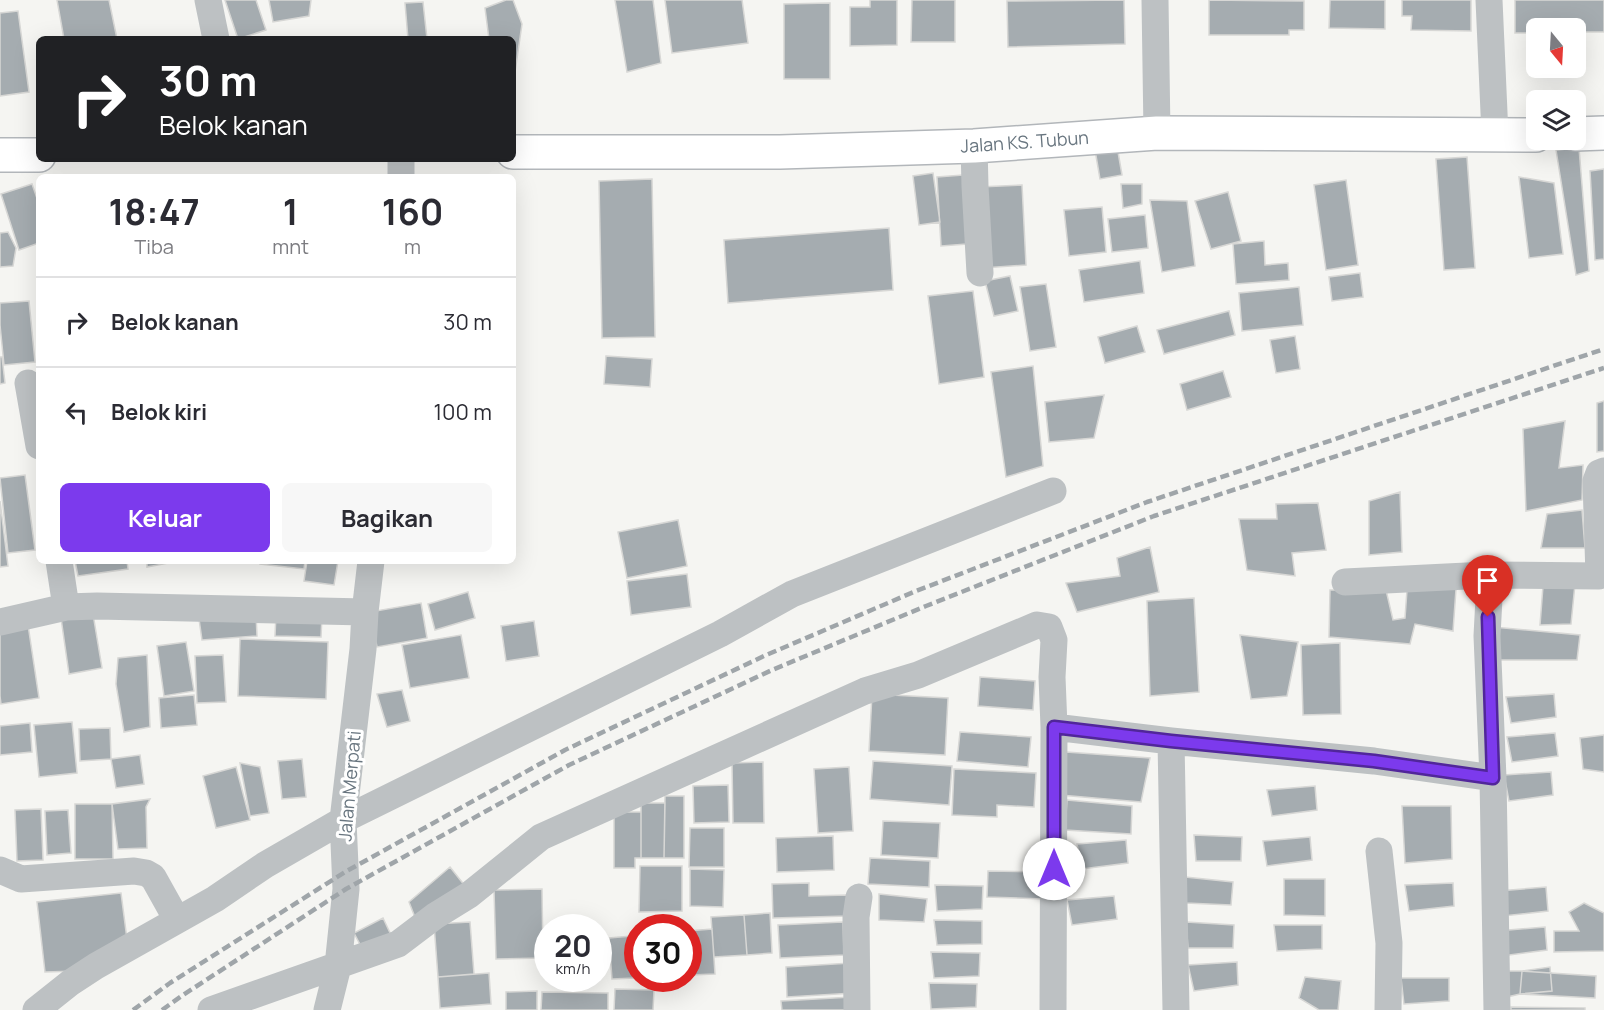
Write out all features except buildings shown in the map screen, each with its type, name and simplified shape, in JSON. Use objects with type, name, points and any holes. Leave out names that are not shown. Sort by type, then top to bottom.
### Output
[{"type":"main road","name":"Jalan KS. Tubun","points":[[516,152],[780,152],[974,146],[1157,133],[1526,135]]},
{"type":"main road","points":[[1586,135],[1604,134]]},
{"type":"main road","points":[[0,155],[36,155]]},
{"type":"street","points":[[208,0],[215,36]]},
{"type":"street","points":[[1155,0],[1157,133]]},
{"type":"street","points":[[1489,0],[1495,135]]},
{"type":"street","points":[[974,146],[980,273]]},
{"type":"street","points":[[28,383],[36,429]]},
{"type":"street","points":[[1345,582],[1487,575],[1601,576],[1596,481],[1599,473],[1604,471]]},
{"type":"street","points":[[36,1010],[70,982],[215,899],[265,866],[344,820],[720,634],[792,594],[1053,491]]},
{"type":"street","points":[[59,564],[66,607]]},
{"type":"street","name":"Jalan Merpati","points":[[327,1010],[338,966],[346,890],[344,820],[371,564]]},
{"type":"street","points":[[1487,575],[1497,1010]]},
{"type":"street","points":[[0,622],[66,607],[97,606],[365,612]]},
{"type":"street","points":[[211,1010],[398,944],[435,916],[469,895],[541,837],[865,691],[918,675],[1037,625],[1049,627],[1054,640],[1052,677],[1054,727],[1053,1010]]},
{"type":"street","points":[[1054,727],[1374,761],[1493,778]]},
{"type":"street","points":[[1171,741],[1176,1010]]},
{"type":"street","points":[[1379,851],[1389,943],[1388,1010]]},
{"type":"street","points":[[0,870],[21,879],[134,871],[146,873],[153,877],[177,920]]},
{"type":"street","points":[[858,1010],[856,916],[859,897]]},
{"type":"railway","points":[[133,1010],[170,983],[345,872],[565,750],[764,656],[916,591],[1147,502],[1604,349]]},
{"type":"railway","points":[[162,1010],[346,889],[569,765],[772,670],[1154,516],[1604,368]]},
{"type":"route","points":[[1054,869],[1054,727],[1374,761],[1493,778],[1488,617]]}]
